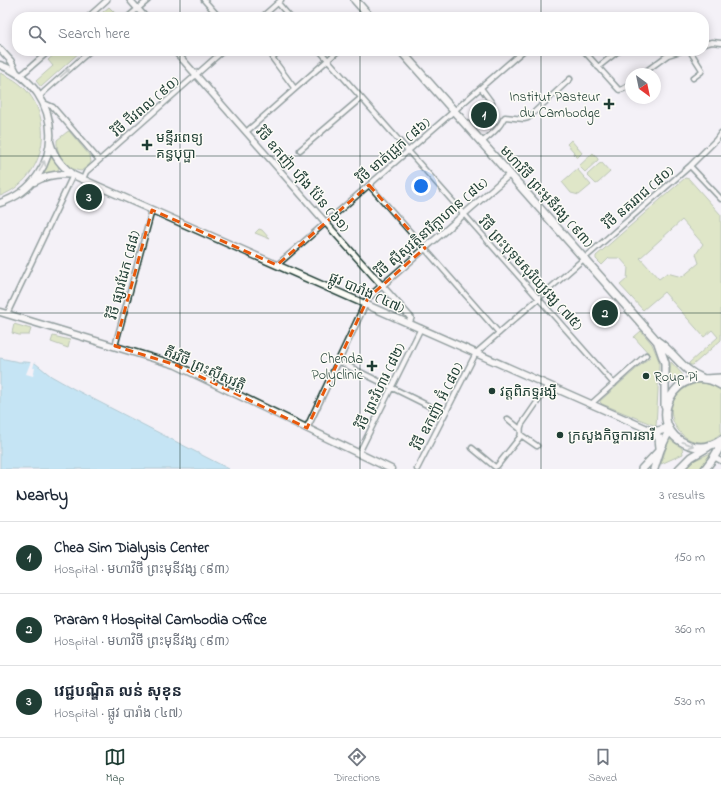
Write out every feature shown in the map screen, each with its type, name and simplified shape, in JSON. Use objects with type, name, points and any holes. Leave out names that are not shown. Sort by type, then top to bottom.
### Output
[{"type":"main road","points":[[355,0],[366,12]]},
{"type":"main road","name":"មហាវិថី ព្រះមុនីវង្ស (៩៣)","points":[[404,56],[658,341],[694,375],[721,385]]},
{"type":"main road","points":[[0,65],[19,74],[32,85],[40,96],[49,118],[50,134],[47,154],[43,166],[36,176],[28,186],[16,195],[0,203]]},
{"type":"main road","name":"ផ្លូវ បារាំង (៤៧)","points":[[50,142],[55,156],[73,175]]},
{"type":"main road","name":"ផ្លូវ បារាំង (៤៧)","points":[[28,186],[39,179],[50,175],[73,175],[652,431]]},
{"type":"main road","name":"តីរវិថី ព្រះស៊ីសុវត្តិ","points":[[0,312],[176,365],[391,469]]},
{"type":"main road","name":"មហាវិថី ព្រះមុនីវង្ស (៩៣)","points":[[658,341],[665,363],[665,418],[669,429]]},
{"type":"main road","points":[[665,412],[669,399],[676,388],[687,381],[721,378]]},
{"type":"main road","points":[[652,431],[669,429]]},
{"type":"main road","points":[[669,429],[676,437],[688,444],[702,447],[711,446]]},
{"type":"main road","points":[[654,469],[669,429]]},
{"type":"main road","points":[[642,469],[660,450],[659,438],[652,431]]},
{"type":"main road","points":[[679,469],[691,457],[721,440]]},
{"type":"main road","points":[[705,469],[721,445]]},
{"type":"street","points":[[94,12],[107,0]]},
{"type":"street","points":[[130,0],[141,12]]},
{"type":"street","points":[[134,12],[148,0]]},
{"type":"street","points":[[204,0],[215,12]]},
{"type":"street","points":[[267,12],[279,1],[287,12]]},
{"type":"street","points":[[709,43],[721,42]]},
{"type":"street","points":[[0,49],[11,61],[19,74],[26,72],[44,56]]},
{"type":"street","points":[[40,96],[84,56]]},
{"type":"street","name":"វិថី ឧកញ៉ា ហ៊ីង ប៉ែន (៦១)","points":[[179,56],[411,318],[409,324]]},
{"type":"street","name":"វិថី ជីវពល (៩០)","points":[[83,179],[86,172],[99,160],[217,56]]},
{"type":"street","points":[[274,56],[272,58],[295,89]]},
{"type":"street","name":"វិថី ព្រះបុទុមសុរិយ្យវង្ស (៧៥)","points":[[324,56],[614,384]]},
{"type":"street","points":[[246,132],[332,56]]},
{"type":"street","name":"វិថី មាត់ជ្រូក (៨៦)","points":[[278,265],[517,56]]},
{"type":"street","points":[[588,56],[619,90],[625,88]]},
{"type":"street","points":[[598,67],[612,56]]},
{"type":"street","points":[[650,68],[667,56]]},
{"type":"street","points":[[693,56],[702,70],[693,78]]},
{"type":"street","points":[[482,142],[496,130],[505,117],[526,119],[570,80]]},
{"type":"street","points":[[481,88],[492,103]]},
{"type":"street","points":[[300,150],[361,98]]},
{"type":"street","points":[[44,103],[53,107],[99,160]]},
{"type":"street","name":"វិថី នគររាជ (៨០)","points":[[476,353],[690,166],[721,133]]},
{"type":"street","points":[[690,166],[721,199]]},
{"type":"street","name":"វិថី ស៊ីសុវត្ថិនារីក្លាហាន (៨៤)","points":[[307,428],[368,298],[510,174]]},
{"type":"street","points":[[7,314],[73,175]]},
{"type":"street","points":[[369,185],[499,333]]},
{"type":"street","name":"វិថី ផ្សារដែក (៨៨)","points":[[115,346],[152,210]]},
{"type":"street","name":"វិថី ព្រះវិហារ (៨២)","points":[[359,453],[421,328]]},
{"type":"street","name":"វិថី ឧកញ៉ា អ៊ំ (៨០)","points":[[417,469],[476,353]]},
{"type":"street","points":[[591,404],[646,355]]},
{"type":"street","points":[[338,360],[445,414]]},
{"type":"street","points":[[472,448],[496,467],[521,435],[520,428],[522,424],[549,385]]},
{"type":"street","points":[[508,419],[520,428]]},
{"type":"street","points":[[521,435],[537,446]]},
{"type":"street","points":[[714,457],[721,461]]},
{"type":"highlighted area","points":[[369,185],[425,248],[368,298],[307,428],[176,365],[115,346],[152,210],[277,265]]},
{"type":"green space","points":[[109,7],[114,12],[103,12]]},
{"type":"green space","points":[[52,56],[75,56],[41,87],[36,81],[53,66],[48,60]]},
{"type":"green space","points":[[0,73],[19,83],[32,98],[40,115],[42,134],[40,153],[32,171],[18,186],[0,196]]},
{"type":"green space","points":[[69,131],[90,156],[91,162],[81,171],[75,170],[66,164],[58,151],[57,140]]},
{"type":"green space","points":[[571,140],[582,153],[577,158],[567,144]]},
{"type":"green space","points":[[593,153],[598,160],[585,172],[579,166]]},
{"type":"green space","points":[[50,154],[59,169],[42,175],[42,173]]},
{"type":"green space","points":[[602,163],[610,172],[596,184],[587,175]]},
{"type":"green space","points":[[577,169],[591,185],[579,195],[571,193],[562,182]]},
{"type":"green space","points":[[685,178],[689,179],[721,215],[721,340],[693,365],[690,365],[689,363],[718,337],[712,330],[704,337],[664,292],[643,310],[620,285],[627,279],[628,267],[620,258],[609,258],[602,265],[596,259],[596,256]],"holes":[[[682,220],[703,244],[696,254],[699,263],[682,277],[667,273],[659,279],[640,258]]]},
{"type":"green space","points":[[259,229],[262,230],[270,239],[255,233]]},
{"type":"green space","points":[[14,324],[31,329],[29,335],[12,333]]},
{"type":"green space","points":[[641,331],[652,344],[659,361],[656,426],[600,402],[651,356],[634,337]]},
{"type":"green space","points":[[53,336],[70,340],[68,348],[51,342]]},
{"type":"green space","points":[[671,362],[683,375],[675,379],[669,385]]},
{"type":"green space","points":[[697,383],[704,383],[716,387],[721,391],[721,433],[708,441],[695,441],[684,436],[676,426],[672,415],[673,402],[681,391]]},
{"type":"green space","points":[[669,439],[682,448],[683,454],[661,464]]},
{"type":"green space","points":[[713,452],[700,469],[685,469],[695,460]]},
{"type":"water","points":[[0,358],[19,362],[35,363],[51,376],[74,389],[229,469],[0,469]]},
{"type":"pier","points":[[31,361],[35,361],[33,376],[26,374]]},
{"type":"place","name":"Institut Pasteur du Cambodge","points":[[609,104]]},
{"type":"place","name":"Chea Sim Dialysis Center","points":[[484,115]]},
{"type":"place","name":"មន្ទីរពេទ្យ គន្ធបុប្ផា","points":[[147,145]]},
{"type":"place","name":"វេជ្ជបណ្ឌិត លន់ សុខុន","points":[[89,197]]},
{"type":"place","name":"Praram 9 Hospital Cambodia Office","points":[[605,313]]},
{"type":"place","name":"Chenda Polyclinic","points":[[372,366]]},
{"type":"place","name":"Roup Pi","points":[[646,376]]},
{"type":"place","name":"វត្តពិភទ្ទរង្សី","points":[[492,391]]},
{"type":"place","name":"ក្រសួងកិច្ចការនារី","points":[[560,435]]}]
